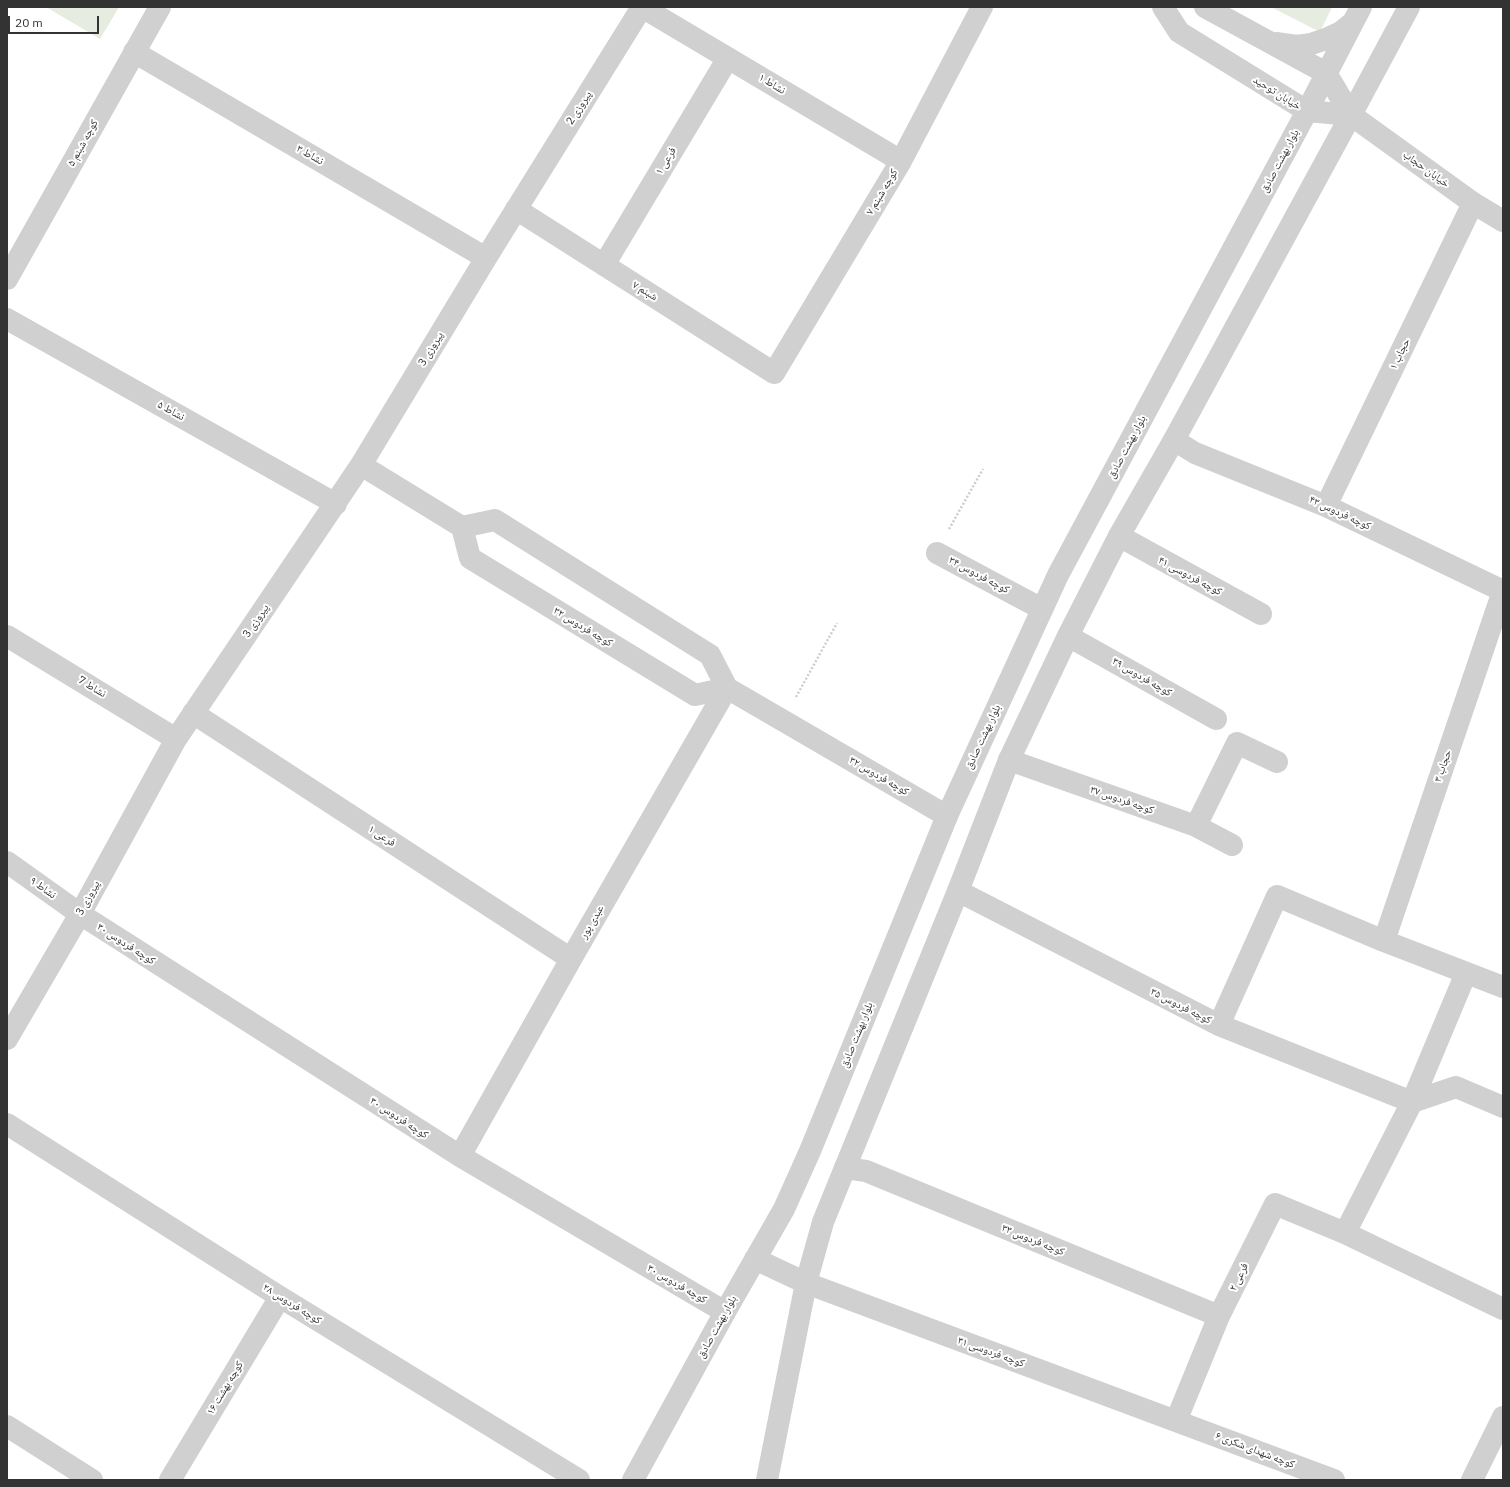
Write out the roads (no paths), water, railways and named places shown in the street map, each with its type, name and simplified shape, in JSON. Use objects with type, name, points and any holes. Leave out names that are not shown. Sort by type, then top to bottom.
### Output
[{"type":"street","name":"کوچه شبنم ۵","points":[[7,279],[160,7]]},
{"type":"street","name":"نشاط ۱","points":[[642,7],[901,161]]},
{"type":"street","name":"پیروزی 2","points":[[516,209],[642,7]]},
{"type":"street","name":"کوچه شبنم ۷","points":[[774,373],[901,161],[982,7]]},
{"type":"street","name":"خیابان توحید","points":[[1163,7],[1179,32],[1307,111],[1351,115]]},
{"type":"street","points":[[1205,7],[1326,73],[1351,115]]},
{"type":"street","points":[[767,1480],[806,1283],[823,1222],[958,892],[1009,760],[1068,636],[1119,536],[1174,440],[1409,7]]},
{"type":"street","name":"بلوار بهشت صادق","points":[[633,1480],[725,1312],[784,1209],[810,1151],[947,816],[1058,575],[1357,15]]},
{"type":"street","points":[[1268,41],[1282,45],[1296,46],[1326,40],[1340,32],[1357,15]]},
{"type":"street","name":"نشاط ۳","points":[[134,52],[486,258]]},
{"type":"street","name":"فرعی ۱","points":[[604,265],[728,58]]},
{"type":"street","name":"خیابان حجاب","points":[[1351,115],[1473,203],[1503,221]]},
{"type":"street","name":"حجاب ۱","points":[[1326,506],[1473,203]]},
{"type":"street","name":"پیروزی 3","points":[[7,1039],[80,914],[176,739],[361,466],[516,209]]},
{"type":"street","name":"شبنم ۷","points":[[516,209],[774,373]]},
{"type":"street","name":"نشاط ۵","points":[[7,319],[336,504]]},
{"type":"street","name":"کوچه فردوس ۴۳","points":[[1174,440],[1195,453],[1326,506],[1503,591]]},
{"type":"street","points":[[361,466],[462,527],[495,520],[710,655],[727,688]]},
{"type":"street","name":"کوچه فردوس ۳۲","points":[[462,527],[470,558],[695,695],[727,688],[947,816]]},
{"type":"street","name":"کوچه فردوسی ۴۱","points":[[1119,536],[1261,614]]},
{"type":"street","name":"کوچه فردوس ۳۴","points":[[937,553],[1042,609]]},
{"type":"street","name":"حجاب ۳","points":[[1384,941],[1503,591]]},
{"type":"street","name":"نشاط 7","points":[[7,636],[176,739]]},
{"type":"street","name":"کوچه فردوس ۳۹","points":[[1068,636],[1216,719]]},
{"type":"street","name":"عبدی پور","points":[[460,1156],[571,959],[727,688]]},
{"type":"street","name":"فرعی ۱","points":[[193,713],[571,959]]},
{"type":"street","points":[[1196,826],[1237,743],[1277,762]]},
{"type":"street","name":"کوچه فردوس ۳۷","points":[[1009,760],[1196,826],[1232,845]]},
{"type":"street","name":"نشاط ۹","points":[[7,862],[80,914]]},
{"type":"street","name":"کوچه فردوس ۳۵","points":[[958,892],[1219,1025],[1412,1102]]},
{"type":"street","points":[[1219,1025],[1277,896],[1384,941],[1503,987]]},
{"type":"street","name":"کوچه فردوس ۳۰","points":[[80,914],[460,1156],[725,1312]]},
{"type":"street","points":[[1466,973],[1412,1102],[1345,1233],[1503,1309]]},
{"type":"street","points":[[1412,1102],[1456,1087],[1503,1107]]},
{"type":"street","name":"کوچه فردوس ۲۸","points":[[7,1124],[280,1297],[579,1480]]},
{"type":"street","name":"کوچه فردوس ۳۳","points":[[845,1168],[866,1171],[1219,1316]]},
{"type":"street","name":"فرعی ۲","points":[[1176,1421],[1219,1316],[1274,1204],[1345,1233]]},
{"type":"street","name":"کوچه فردوسی ۳۱","points":[[755,1259],[806,1283],[1176,1421]]},
{"type":"street","name":"کوچه بهشت ۱۶","points":[[170,1480],[280,1297]]},
{"type":"street","points":[[1472,1480],[1503,1417]]},
{"type":"street","name":"کوچه شهدای شکری ۶","points":[[1176,1421],[1334,1480]]},
{"type":"street","points":[[7,1426],[92,1480]]}]
